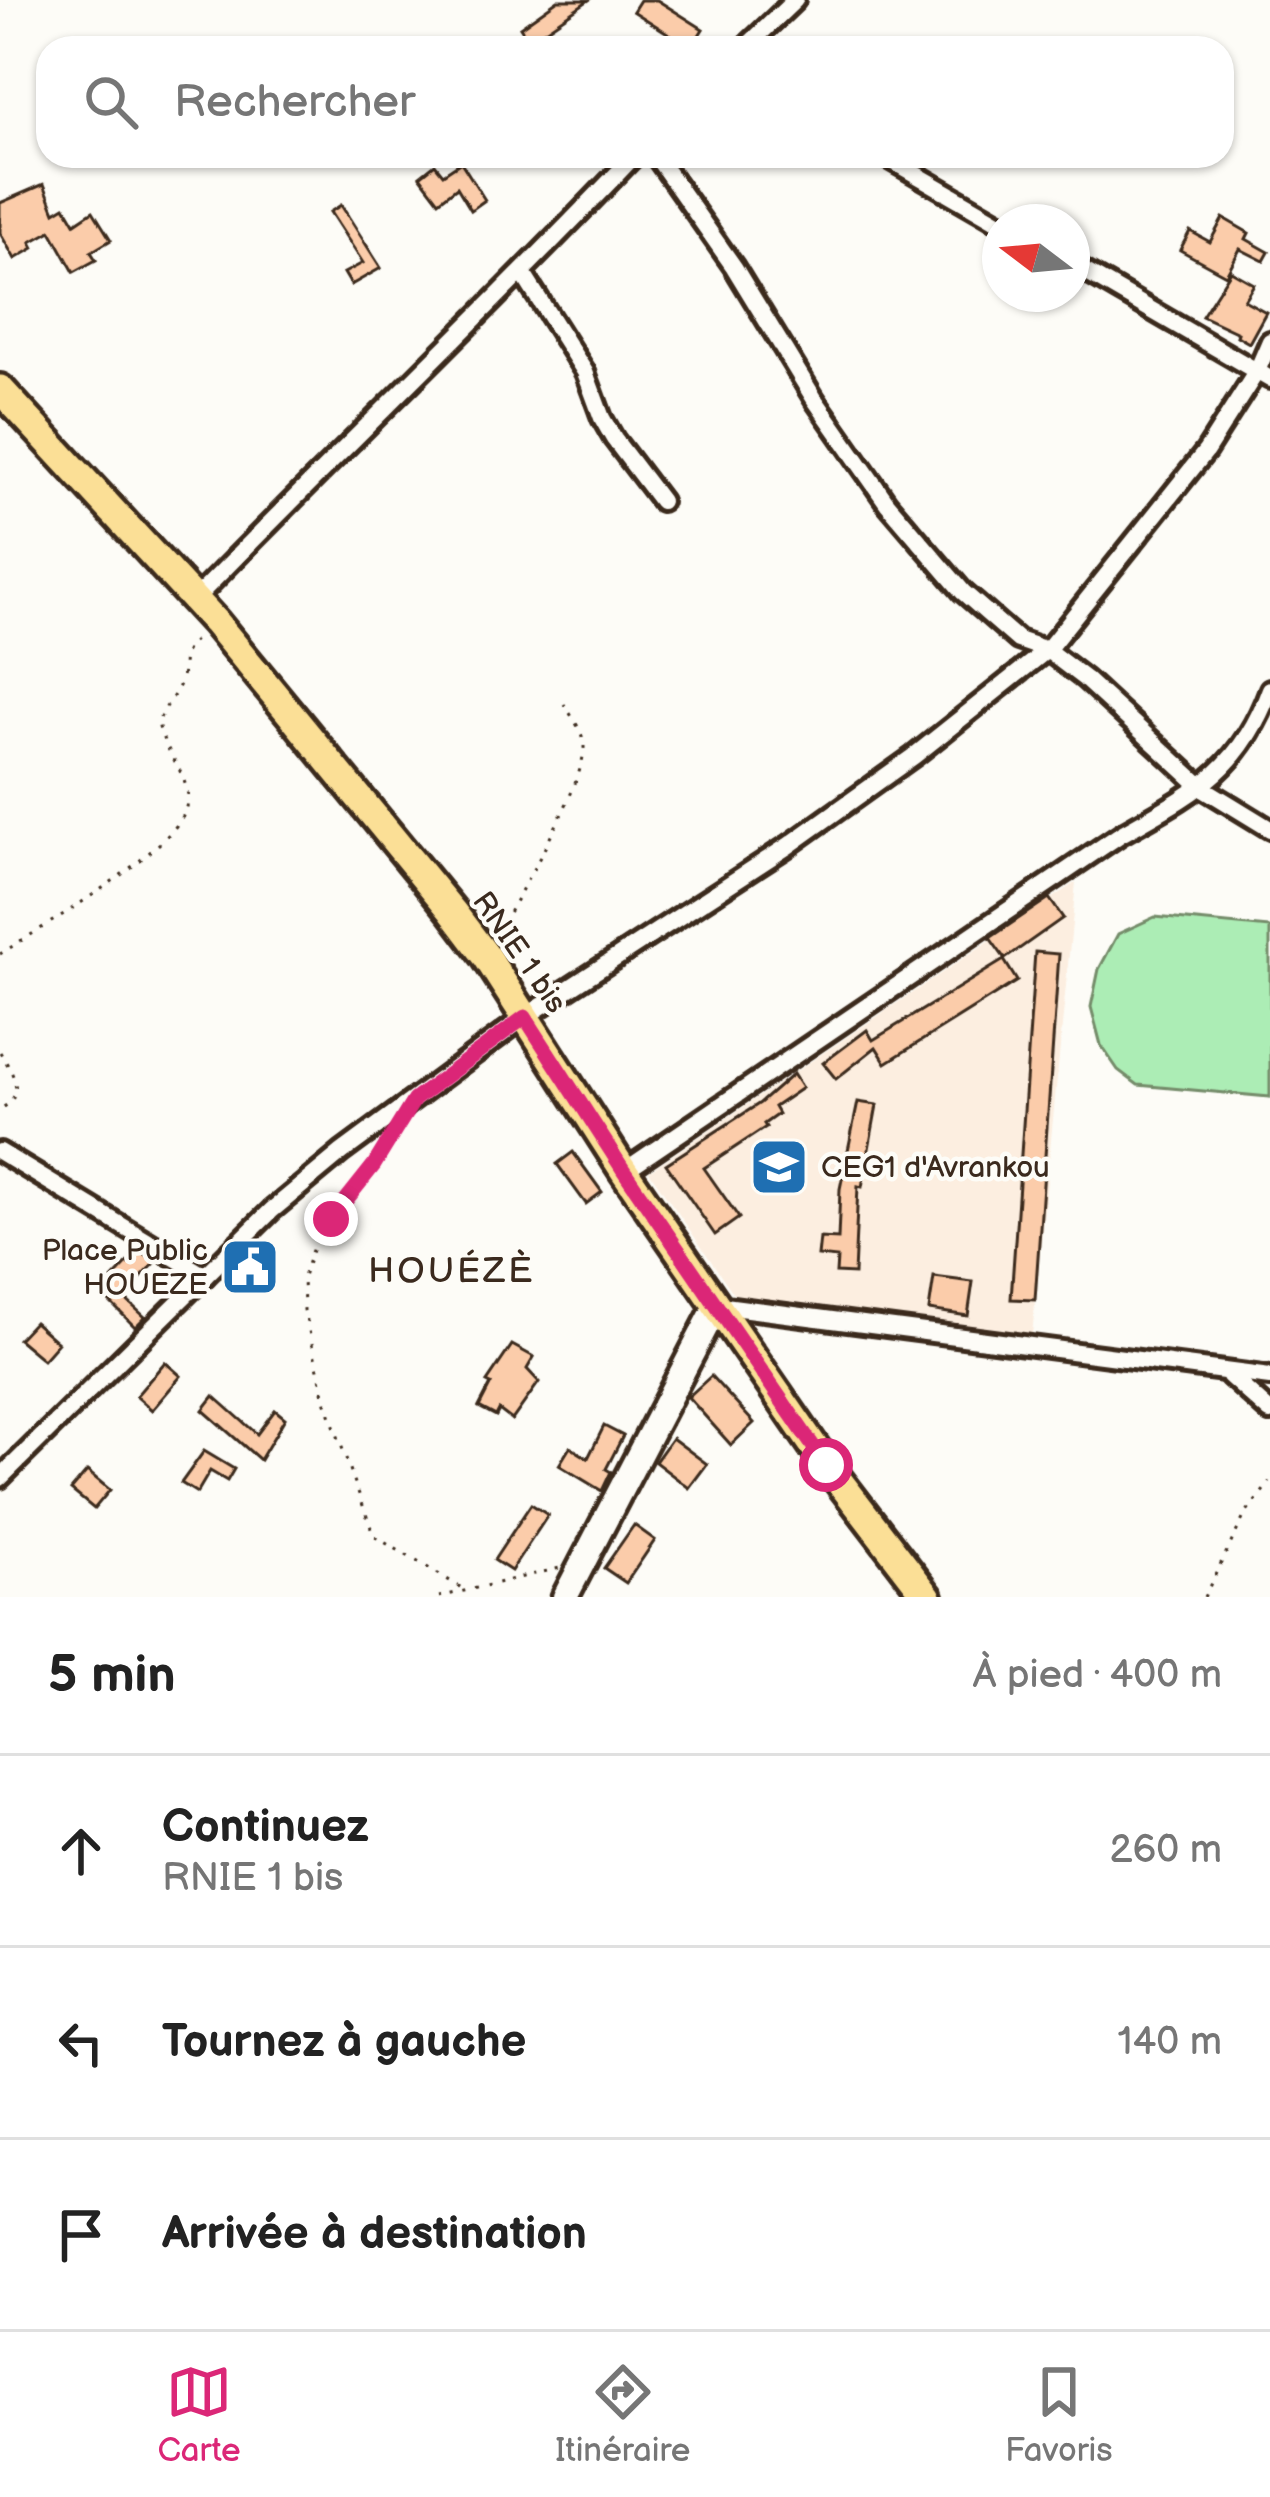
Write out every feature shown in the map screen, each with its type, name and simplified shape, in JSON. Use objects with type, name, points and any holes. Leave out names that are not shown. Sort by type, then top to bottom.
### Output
[{"type":"main road","name":"RNIE 1 bis","points":[[0,389],[215,622],[373,811],[486,956],[624,1171],[826,1465],[928,1597]]},
{"type":"street","points":[[758,36],[795,0]]},
{"type":"street","points":[[195,599],[355,434],[523,274],[623,168]]},
{"type":"street","points":[[664,168],[734,267],[814,400],[887,503],[990,620],[1018,640],[1047,650],[1203,788],[1270,830]]},
{"type":"street","points":[[905,168],[982,213]]},
{"type":"street","points":[[523,274],[585,372],[614,439],[661,501]]},
{"type":"street","points":[[1090,274],[1263,375]]},
{"type":"street","points":[[0,1478],[272,1210],[525,1017],[806,833],[914,756],[1047,650],[1263,375],[1270,341]]},
{"type":"street","points":[[624,1171],[1121,834],[1203,788],[1238,752],[1270,689]]},
{"type":"street","points":[[0,1152],[205,1276]]},
{"type":"street","points":[[565,1597],[717,1305],[1270,1378]]},
{"type":"street","points":[[1229,1375],[1270,1412]]},
{"type":"path","points":[[0,954],[144,859],[175,829],[185,813],[187,795],[158,722],[182,680],[184,650],[215,622]]},
{"type":"path","points":[[486,956],[580,768],[584,744],[564,704]]},
{"type":"path","points":[[0,1052],[16,1078],[16,1093],[0,1109]]},
{"type":"path","points":[[414,1100],[374,1165],[313,1247],[303,1277],[304,1310],[326,1403],[374,1536],[466,1591]]},
{"type":"path","points":[[1204,1597],[1245,1515],[1270,1482]]},
{"type":"path","points":[[439,1597],[581,1563]]},
{"type":"shaded area","points":[[1076,882],[1032,1335],[736,1297],[649,1171]]},
{"type":"green space","points":[[1155,917],[1270,928],[1270,1097],[1138,1085],[1118,1070],[1101,1045],[1091,1007],[1099,969],[1118,934]]},
{"type":"building","points":[[558,0],[589,0],[536,36],[526,36],[520,27]]},
{"type":"building","points":[[640,0],[657,0],[703,29],[699,36],[672,36],[633,11]]},
{"type":"building","points":[[430,168],[443,174],[465,168],[485,200],[471,210],[457,187],[439,201],[420,176]]},
{"type":"building","points":[[44,184],[55,212],[65,206],[75,223],[93,211],[111,240],[91,252],[96,260],[74,272],[51,231],[15,259],[0,233],[0,203]]},
{"type":"building","points":[[341,205],[381,268],[351,285],[344,273],[363,263],[330,212]]},
{"type":"building","points":[[1223,218],[1269,252],[1264,261],[1240,249],[1226,275],[1180,250],[1190,231],[1210,242]]},
{"type":"building","points":[[1231,271],[1254,284],[1244,300],[1266,312],[1249,343],[1202,316]]},
{"type":"building","points":[[1049,898],[1063,918],[1005,959],[990,938]]},
{"type":"building","points":[[1035,952],[1059,954],[1035,1300],[1011,1299]]},
{"type":"building","points":[[1004,960],[1017,981],[886,1063],[876,1047],[836,1079],[823,1063],[867,1030],[873,1040]]},
{"type":"building","points":[[793,1074],[802,1088],[774,1107],[778,1114],[766,1127],[704,1168],[739,1218],[715,1235],[666,1164],[760,1103]]},
{"type":"building","points":[[858,1102],[877,1105],[862,1187],[858,1186],[854,1274],[836,1273],[837,1258],[818,1256],[820,1238],[838,1239],[840,1189]]},
{"type":"building","points":[[573,1152],[602,1192],[586,1204],[557,1164]]},
{"type":"building","points":[[139,1251],[156,1262],[123,1297],[145,1317],[135,1327],[100,1292]]},
{"type":"building","points":[[934,1277],[973,1282],[968,1316],[929,1310]]},
{"type":"building","points":[[34,1322],[58,1343],[43,1360],[18,1339]]},
{"type":"building","points":[[512,1345],[534,1357],[527,1369],[539,1382],[512,1420],[499,1410],[496,1416],[479,1407],[491,1384],[487,1382]]},
{"type":"building","points":[[165,1362],[181,1376],[152,1410],[136,1396]]},
{"type":"building","points":[[711,1376],[754,1423],[731,1445],[688,1397]]},
{"type":"building","points":[[214,1396],[257,1434],[275,1410],[285,1418],[260,1460],[203,1410]]},
{"type":"building","points":[[604,1426],[623,1436],[606,1469],[611,1472],[602,1491],[559,1465],[570,1447],[588,1458]]},
{"type":"building","points":[[672,1438],[707,1464],[689,1488],[655,1462]]},
{"type":"building","points":[[204,1451],[234,1469],[227,1481],[210,1471],[197,1493],[181,1483]]},
{"type":"building","points":[[87,1471],[110,1490],[94,1509],[71,1490]]},
{"type":"building","points":[[531,1504],[548,1515],[511,1571],[494,1560]]},
{"type":"building","points":[[634,1525],[655,1540],[626,1583],[604,1568]]},
{"type":"place","name":"CEG1 d'Avrankou","points":[[779,1167]]},
{"type":"place","name":"Place Public HOUEZE","points":[[250,1267]]},
{"type":"district","name":"HOUÉZÈ","points":[[452,1269]]},
{"type":"route","points":[[331,1219],[374,1165],[414,1100],[525,1017],[624,1171],[826,1465]]}]
